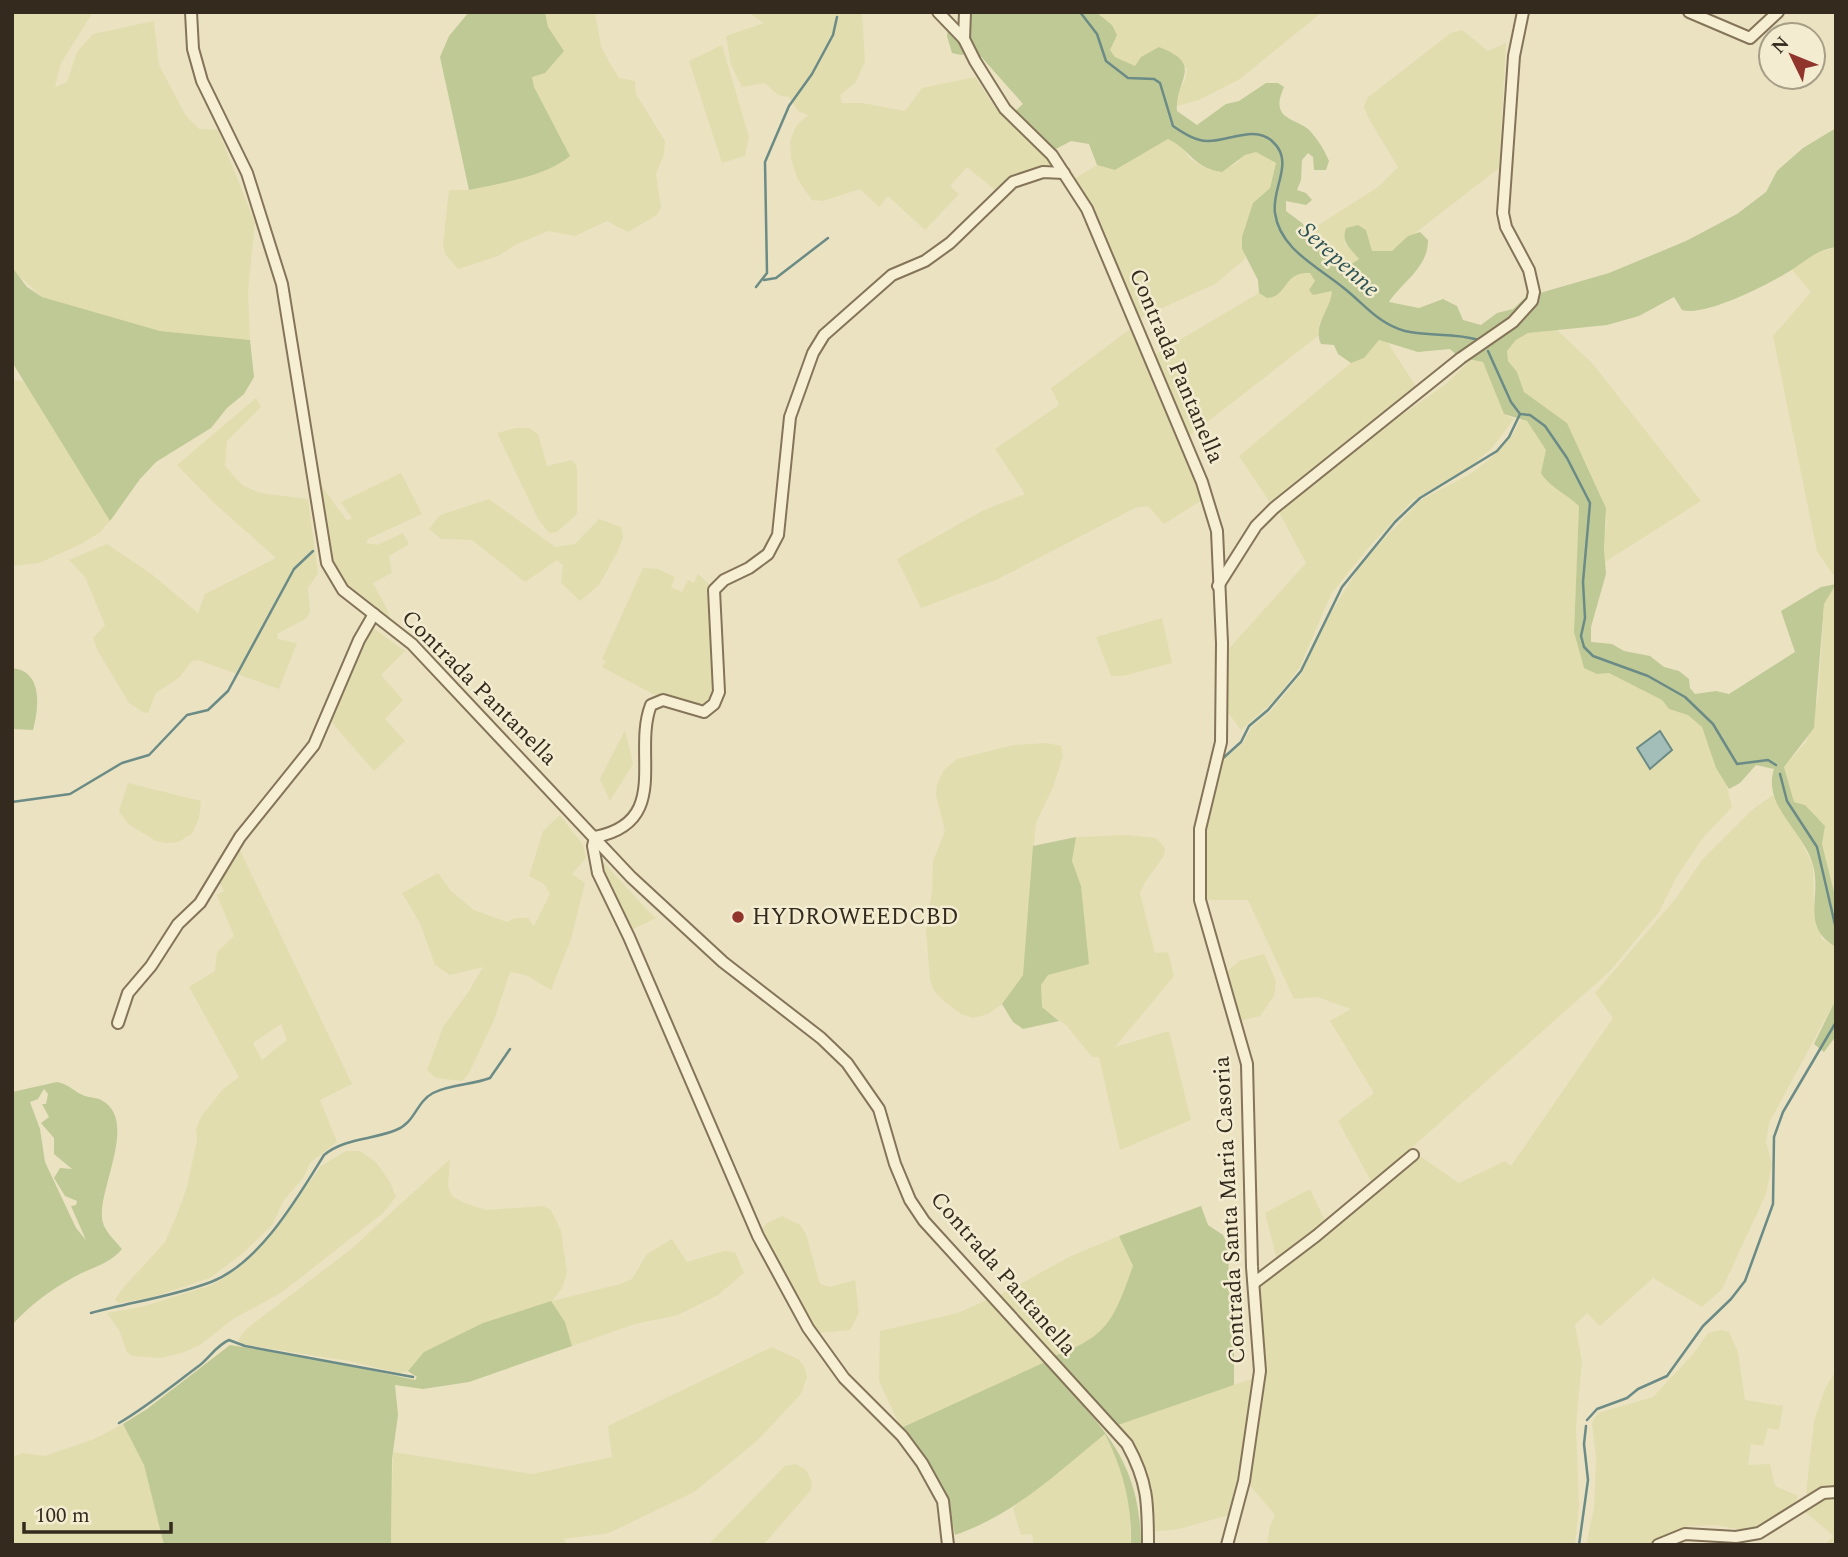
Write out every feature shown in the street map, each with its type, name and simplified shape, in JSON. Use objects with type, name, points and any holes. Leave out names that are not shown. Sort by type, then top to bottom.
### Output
[{"type":"street","name":"Contrada Pantanella","points":[[191,12],[196,64],[247,173],[282,284],[327,563],[343,590],[412,645],[461,693],[631,877],[723,962],[821,1038],[865,1085],[879,1109],[910,1200],[924,1221],[1127,1444],[1142,1470],[1149,1497],[1148,1545]]},
{"type":"street","name":"Contrada Pantanella","points":[[938,12],[964,39],[1005,108],[1052,155],[1087,209],[1202,482],[1217,531],[1218,586]]},
{"type":"street","points":[[964,39],[965,12]]},
{"type":"street","points":[[1218,586],[1256,526],[1274,509],[1461,358],[1513,323],[1532,301],[1534,292],[1529,270],[1506,228],[1503,213],[1514,56],[1523,12]]},
{"type":"street","points":[[1689,12],[1749,38],[1778,12]]},
{"type":"street","points":[[948,1545],[943,1501],[922,1463],[902,1436],[844,1378],[808,1328],[758,1236],[634,949],[598,873],[593,846],[595,837],[615,833],[631,819],[641,802],[647,784],[645,723],[651,705],[663,700],[704,712],[714,704],[719,692],[714,590],[724,580],[749,568],[768,554],[778,535],[790,416],[813,353],[824,335],[892,275],[925,261],[950,243],[1013,182],[1043,172],[1064,173]]},
{"type":"street","name":"Contrada Santa Maria Casoria","points":[[1218,586],[1221,742],[1200,829],[1200,900],[1247,1064],[1254,1283],[1260,1371],[1244,1481],[1227,1545]]},
{"type":"street","points":[[118,1023],[128,993],[151,966],[178,924],[200,903],[240,837],[314,745],[359,640],[374,614]]},
{"type":"street","points":[[1254,1283],[1316,1236],[1413,1155]]},
{"type":"street","points":[[1658,1545],[1685,1534],[1737,1536],[1759,1533],[1823,1493],[1836,1492]]},
{"type":"shaded area","points":[[12,12],[93,12],[61,63],[55,87],[67,82],[77,52],[93,34],[154,21],[159,65],[186,116],[199,129],[218,130],[255,223],[248,291],[250,340],[160,331],[42,297],[12,267]]},
{"type":"shaded area","points":[[545,12],[595,12],[601,46],[608,60],[619,78],[635,81],[636,94],[665,141],[664,154],[656,174],[661,207],[657,215],[628,232],[607,221],[575,236],[548,231],[515,245],[498,256],[458,269],[445,254],[443,244],[449,190],[469,190],[518,177],[564,143],[553,129],[532,77],[564,51],[548,27]]},
{"type":"shaded area","points":[[748,12],[862,12],[865,61],[856,82],[840,95],[842,103],[862,103],[905,111],[922,88],[975,77],[994,106],[1056,168],[997,192],[967,167],[950,186],[959,194],[925,230],[888,196],[879,207],[860,189],[823,201],[812,200],[798,180],[791,159],[790,141],[796,126],[808,115],[798,111],[789,97],[778,95],[765,83],[742,87],[731,65],[726,36],[764,23]]},
{"type":"shaded area","points":[[1096,12],[1322,12],[1240,79],[1199,100],[1177,106],[1176,96],[1185,80],[1187,68],[1136,67],[1115,57],[1110,50],[1112,25]]},
{"type":"shaded area","points":[[1462,30],[1488,51],[1506,43],[1499,168],[1392,251],[1372,251],[1366,230],[1358,225],[1346,228],[1345,244],[1360,259],[1353,263],[1327,260],[1309,231],[1378,187],[1398,167],[1369,119],[1364,107],[1367,98],[1451,33]]},
{"type":"shaded area","points":[[722,45],[749,137],[745,156],[722,163],[689,61]]},
{"type":"shaded area","points":[[1168,139],[1181,146],[1189,158],[1209,170],[1234,165],[1245,155],[1256,152],[1276,163],[1270,188],[1260,196],[1242,237],[1245,259],[1215,284],[1136,320],[1072,180],[1097,165],[1115,170]]},
{"type":"shaded area","points":[[1836,247],[1836,574],[1833,575],[1817,551],[1773,336],[1811,292],[1792,270],[1811,255]]},
{"type":"shaded area","points":[[1300,272],[1310,273],[1325,291],[1332,291],[1331,301],[1319,324],[1318,336],[1184,440],[1149,358],[1259,293],[1267,298],[1281,292],[1290,278]]},
{"type":"shaded area","points":[[1130,329],[1202,500],[1164,524],[1148,506],[1135,508],[998,579],[921,608],[897,559],[982,511],[1025,494],[995,449],[1059,405],[1051,388]]},
{"type":"shaded area","points":[[1556,329],[1592,363],[1701,501],[1605,562],[1604,536],[1607,522],[1601,496],[1567,423],[1524,392],[1517,372],[1508,361],[1507,351],[1516,340],[1528,333]]},
{"type":"shaded area","points":[[1379,339],[1388,343],[1417,388],[1273,507],[1239,456],[1351,363],[1364,358]]},
{"type":"shaded area","points":[[1472,358],[1482,362],[1504,414],[1514,419],[1492,448],[1472,465],[1413,500],[1368,548],[1331,594],[1300,667],[1274,701],[1241,730],[1226,710],[1223,655],[1306,563],[1278,510],[1386,426],[1446,384]]},
{"type":"shaded area","points":[[12,380],[25,381],[110,521],[99,533],[79,545],[39,563],[12,566]]},
{"type":"shaded area","points":[[256,398],[261,407],[227,441],[225,466],[242,485],[260,493],[308,499],[318,573],[308,588],[310,611],[307,618],[277,634],[278,639],[297,643],[279,689],[198,660],[192,661],[180,677],[156,693],[148,713],[143,712],[129,703],[98,651],[93,638],[105,625],[85,577],[69,560],[107,544],[150,573],[198,613],[205,594],[276,558],[215,504],[177,465]]},
{"type":"shaded area","points":[[1520,420],[1527,421],[1547,451],[1541,473],[1545,480],[1563,490],[1579,506],[1574,632],[1597,674],[1609,673],[1631,684],[1662,700],[1669,709],[1688,714],[1702,727],[1716,768],[1725,778],[1732,807],[1702,839],[1676,878],[1659,912],[1609,972],[1372,1183],[1338,1121],[1374,1093],[1330,1021],[1351,1009],[1317,997],[1294,999],[1248,900],[1202,900],[1202,831],[1218,764],[1243,743],[1252,727],[1271,711],[1301,674],[1330,614],[1363,561],[1421,500],[1472,473],[1492,457],[1513,434]]},
{"type":"shaded area","points":[[529,428],[538,434],[547,466],[572,460],[577,467],[577,514],[557,532],[549,533],[538,519],[497,433]]},
{"type":"shaded area","points":[[401,473],[422,514],[368,539],[366,543],[377,545],[403,533],[409,544],[389,556],[392,573],[373,583],[389,613],[390,622],[344,589],[334,575],[318,481],[347,521],[352,518],[341,502]]},
{"type":"shaded area","points":[[489,499],[555,547],[575,544],[599,519],[621,527],[623,537],[618,551],[599,585],[580,601],[561,583],[563,565],[557,560],[525,582],[472,540],[441,539],[429,529],[440,515]]},
{"type":"shaded area","points":[[643,568],[658,569],[675,577],[671,587],[682,592],[688,580],[694,583],[698,574],[711,586],[713,698],[705,710],[653,694],[602,667],[606,661],[602,659]]},
{"type":"shaded area","points":[[1836,584],[1836,900],[1822,844],[1825,826],[1805,805],[1794,802],[1784,767],[1806,742],[1818,698],[1824,604]]},
{"type":"shaded area","points":[[1162,618],[1172,663],[1123,676],[1111,676],[1096,637]]},
{"type":"shaded area","points":[[370,626],[405,651],[381,675],[403,700],[385,719],[405,741],[374,771],[328,718]]},
{"type":"shaded area","points":[[625,730],[633,764],[610,801],[600,779]]},
{"type":"shaded area","points":[[1047,743],[1061,746],[1063,756],[1053,787],[1036,823],[1023,975],[1002,1004],[988,1014],[973,1018],[961,1014],[945,1002],[934,991],[930,980],[926,930],[933,861],[945,831],[936,795],[937,784],[943,771],[957,759],[1014,745]]},
{"type":"shaded area","points":[[128,783],[201,801],[199,818],[192,834],[178,842],[166,843],[156,841],[128,824],[119,811]]},
{"type":"shaded area","points":[[1773,795],[1794,826],[1813,866],[1814,904],[1822,939],[1836,947],[1836,999],[1769,1123],[1766,1142],[1772,1164],[1766,1194],[1722,1289],[1702,1307],[1653,1278],[1600,1326],[1587,1313],[1575,1325],[1582,1361],[1576,1426],[1579,1504],[1575,1545],[1267,1545],[1275,1515],[1248,1483],[1263,1369],[1257,1284],[1417,1154],[1459,1183],[1505,1161],[1511,1166],[1613,1018],[1595,993],[1677,897],[1702,860],[1753,809]]},
{"type":"shaded area","points":[[560,815],[583,845],[586,858],[572,874],[585,883],[571,939],[551,990],[526,975],[510,972],[494,1020],[468,1075],[462,1081],[436,1078],[427,1070],[443,1027],[483,967],[450,975],[435,965],[420,923],[402,893],[438,873],[451,891],[474,910],[507,922],[515,918],[528,918],[534,926],[550,894],[544,884],[529,876],[543,831]]},
{"type":"shaded area","points":[[1128,835],[1156,838],[1165,848],[1164,856],[1140,893],[1155,953],[1168,952],[1174,976],[1115,1047],[1169,1031],[1191,1120],[1120,1150],[1099,1057],[1092,1057],[1067,1026],[1042,1007],[1041,985],[1048,975],[1088,963],[1081,886],[1072,861],[1076,837]]},
{"type":"shaded area","points":[[237,844],[352,1084],[320,1100],[337,1142],[310,1163],[304,1177],[284,1200],[272,1225],[243,1253],[210,1278],[150,1298],[119,1303],[115,1300],[123,1288],[165,1242],[187,1187],[197,1140],[196,1129],[201,1117],[223,1089],[239,1077],[189,987],[215,971],[217,952],[234,936],[217,895],[224,891],[219,881]],"holes":[[[281,1024],[287,1040],[262,1060],[253,1043]]]},
{"type":"shaded area","points":[[595,853],[647,910],[656,918],[629,931]]},
{"type":"shaded area","points":[[1264,954],[1276,981],[1274,996],[1260,1016],[1240,1021],[1223,975],[1239,961]]},
{"type":"shaded area","points":[[346,1151],[360,1151],[376,1162],[390,1182],[396,1197],[383,1213],[281,1293],[233,1319],[200,1345],[160,1358],[132,1356],[127,1352],[119,1330],[107,1313],[141,1307],[212,1285],[236,1270],[273,1233],[321,1166]]},
{"type":"shaded area","points":[[450,1159],[448,1186],[452,1196],[464,1203],[486,1210],[543,1206],[551,1210],[561,1231],[567,1272],[562,1288],[552,1301],[632,1279],[647,1254],[672,1239],[687,1262],[724,1251],[735,1252],[744,1273],[718,1295],[678,1315],[635,1324],[572,1346],[565,1322],[550,1301],[483,1323],[425,1352],[408,1371],[399,1373],[349,1361],[242,1344],[238,1340],[246,1329],[350,1250]]},
{"type":"shaded area","points":[[1310,1189],[1326,1223],[1277,1260],[1265,1213]]},
{"type":"shaded area","points":[[782,1216],[800,1225],[806,1234],[820,1284],[830,1287],[855,1280],[859,1313],[850,1330],[819,1333],[810,1324],[759,1232],[767,1223]]},
{"type":"shaded area","points":[[1119,1236],[1133,1266],[1116,1314],[1102,1331],[1079,1347],[1052,1357],[998,1296],[1071,1256]]},
{"type":"shaded area","points":[[989,1299],[1045,1362],[901,1428],[879,1381],[880,1331],[958,1313]]},
{"type":"shaded area","points":[[1721,1330],[1729,1332],[1738,1352],[1745,1400],[1783,1406],[1779,1430],[1768,1428],[1763,1446],[1751,1444],[1748,1465],[1770,1464],[1775,1486],[1798,1496],[1791,1508],[1766,1527],[1748,1531],[1715,1525],[1688,1526],[1647,1545],[1586,1545],[1594,1508],[1596,1458],[1592,1423],[1598,1413],[1653,1397],[1694,1353],[1708,1333]]},
{"type":"shaded area","points":[[772,1347],[798,1359],[804,1366],[807,1377],[801,1394],[757,1441],[694,1492],[609,1533],[564,1539],[567,1545],[391,1545],[393,1452],[532,1474],[612,1457],[608,1426]]},
{"type":"shaded area","points":[[1836,1370],[1836,1545],[1830,1545],[1827,1542],[1834,1536],[1804,1511],[1809,1495],[1806,1494],[1814,1421],[1825,1389]]},
{"type":"shaded area","points":[[1254,1378],[1251,1411],[1229,1515],[1179,1529],[1150,1532],[1149,1497],[1115,1426]]},
{"type":"shaded area","points":[[123,1424],[144,1465],[164,1545],[12,1545],[12,1458],[22,1453],[45,1456],[94,1439]]},
{"type":"shaded area","points":[[1105,1434],[1120,1463],[1129,1507],[1131,1545],[1034,1545],[1032,1534],[1021,1535],[1013,1508]]},
{"type":"shaded area","points":[[796,1464],[806,1470],[812,1481],[811,1490],[763,1545],[708,1545],[785,1466]]},
{"type":"green space","points":[[469,12],[545,12],[548,27],[564,51],[545,73],[532,77],[534,87],[570,156],[535,174],[469,190],[440,57],[449,36]]},
{"type":"green space","points":[[960,12],[1096,12],[1112,25],[1117,35],[1110,50],[1115,57],[1135,66],[1141,57],[1159,47],[1181,60],[1185,67],[1177,111],[1197,125],[1226,104],[1239,101],[1266,83],[1278,83],[1284,87],[1280,98],[1282,113],[1311,132],[1329,161],[1326,170],[1314,170],[1313,157],[1308,153],[1302,160],[1301,180],[1297,190],[1306,193],[1312,200],[1306,205],[1286,201],[1286,211],[1302,223],[1327,260],[1353,263],[1359,259],[1346,242],[1346,228],[1358,225],[1366,230],[1372,251],[1392,251],[1408,236],[1420,232],[1428,240],[1424,259],[1389,302],[1419,308],[1443,299],[1457,306],[1463,320],[1481,325],[1497,313],[1513,309],[1526,297],[1609,273],[1686,241],[1737,214],[1766,192],[1777,171],[1803,148],[1836,128],[1836,247],[1818,253],[1770,282],[1722,304],[1693,311],[1682,310],[1674,297],[1639,316],[1607,325],[1528,333],[1516,340],[1507,351],[1508,361],[1517,372],[1524,392],[1567,423],[1606,508],[1606,574],[1591,627],[1591,642],[1612,644],[1624,651],[1650,656],[1664,667],[1679,671],[1689,679],[1690,688],[1695,694],[1716,691],[1729,694],[1795,652],[1781,611],[1821,587],[1836,584],[1824,604],[1814,728],[1784,767],[1794,802],[1805,805],[1825,826],[1822,844],[1836,900],[1836,947],[1818,930],[1814,911],[1813,865],[1774,795],[1774,769],[1756,765],[1740,783],[1729,789],[1716,768],[1702,727],[1688,715],[1669,709],[1662,700],[1609,673],[1597,674],[1584,668],[1574,632],[1579,506],[1548,482],[1541,473],[1546,450],[1527,421],[1504,414],[1483,362],[1459,357],[1450,349],[1418,352],[1379,340],[1364,358],[1351,363],[1338,354],[1334,345],[1321,344],[1320,323],[1332,291],[1313,295],[1309,290],[1315,281],[1310,273],[1301,273],[1274,297],[1267,298],[1259,293],[1258,280],[1242,249],[1242,237],[1253,203],[1270,188],[1276,163],[1256,152],[1245,155],[1222,172],[1212,170],[1198,163],[1168,139],[1115,170],[1097,165],[1089,144],[1071,141],[1056,149],[1013,113],[1023,104],[976,51],[961,55],[952,53],[947,36],[948,28],[960,29]]},
{"type":"green space","points":[[12,267],[27,287],[42,297],[160,331],[250,340],[254,377],[244,394],[227,408],[211,428],[156,462],[140,479],[110,521],[12,362]]},
{"type":"green space","points":[[12,668],[22,671],[34,683],[37,711],[33,730],[12,729]]},
{"type":"green space","points":[[1076,837],[1072,861],[1081,886],[1089,964],[1048,975],[1041,985],[1042,1007],[1059,1021],[1023,1029],[1013,1022],[1002,1004],[1023,975],[1033,846]]},
{"type":"green space","points":[[1836,999],[1836,1036],[1824,1052],[1814,1044]]},
{"type":"green space","points":[[57,1082],[85,1096],[101,1100],[112,1110],[117,1124],[117,1140],[102,1210],[104,1226],[122,1249],[106,1262],[74,1277],[49,1293],[12,1325],[12,1092]],"holes":[[[44,1089],[48,1094],[46,1104],[42,1104],[49,1117],[41,1123],[54,1138],[54,1154],[72,1169],[60,1168],[54,1178],[65,1196],[77,1201],[76,1205],[71,1206],[86,1240],[76,1228],[45,1162],[40,1129],[30,1102],[38,1099]]]},
{"type":"green space","points":[[1201,1206],[1208,1225],[1223,1235],[1229,1248],[1228,1289],[1238,1326],[1234,1347],[1234,1385],[1115,1426],[1052,1357],[1086,1342],[1114,1313],[1133,1266],[1119,1236]]},
{"type":"green space","points":[[551,1301],[565,1322],[572,1346],[469,1382],[423,1389],[395,1385],[398,1415],[392,1459],[391,1545],[164,1545],[144,1465],[123,1424],[147,1409],[230,1345],[330,1361],[415,1380],[417,1377],[408,1371],[424,1352],[483,1323]]},
{"type":"green space","points":[[1045,1362],[1099,1424],[1124,1464],[1139,1514],[1141,1545],[1131,1545],[1125,1488],[1117,1460],[1105,1434],[1016,1505],[955,1535],[941,1492],[901,1428]]},
{"type":"water","points":[[1660,731],[1672,750],[1650,769],[1637,748]]},
{"type":"waterway","name":"Serepenne","points":[[1080,12],[1097,34],[1106,61],[1128,78],[1154,79],[1160,83],[1173,126],[1202,141],[1258,134],[1273,142],[1282,158],[1275,204],[1278,226],[1292,248],[1302,257],[1380,319],[1396,328],[1414,333],[1479,340]]},
{"type":"waterway","points":[[756,287],[767,273],[765,162],[789,106],[812,74],[833,35],[837,17]]},
{"type":"waterway","points":[[764,280],[776,278],[828,238]]},
{"type":"waterway","name":"Serepenne","points":[[1488,351],[1511,402],[1520,414],[1530,415],[1545,426],[1567,458],[1590,503],[1583,582],[1585,618],[1581,636],[1584,647],[1593,656],[1648,676],[1685,697],[1713,724],[1737,764],[1768,760],[1776,765]]},
{"type":"waterway","points":[[1221,760],[1241,742],[1249,726],[1268,710],[1301,671],[1342,587],[1395,522],[1420,498],[1497,451],[1509,437],[1520,414]]},
{"type":"waterway","points":[[12,802],[70,794],[122,763],[149,755],[187,715],[208,710],[228,691],[294,569],[313,551]]},
{"type":"waterway","name":"Serepenne","points":[[1780,774],[1787,801],[1817,847],[1836,929]]},
{"type":"waterway","points":[[1587,1420],[1597,1409],[1627,1398],[1638,1389],[1667,1376],[1703,1326],[1745,1281],[1773,1204],[1774,1137],[1783,1112],[1836,1022]]},
{"type":"waterway","points":[[91,1313],[181,1292],[229,1273],[246,1260],[276,1227],[324,1155],[341,1145],[402,1127],[433,1093],[490,1078],[510,1049]]},
{"type":"waterway","points":[[119,1423],[170,1388],[229,1340],[245,1346],[413,1377]]},
{"type":"waterway","points":[[1579,1545],[1588,1480],[1584,1444],[1586,1426]]},
{"type":"place","name":"HYDROWEEDCBD","points":[[738,917]]}]
